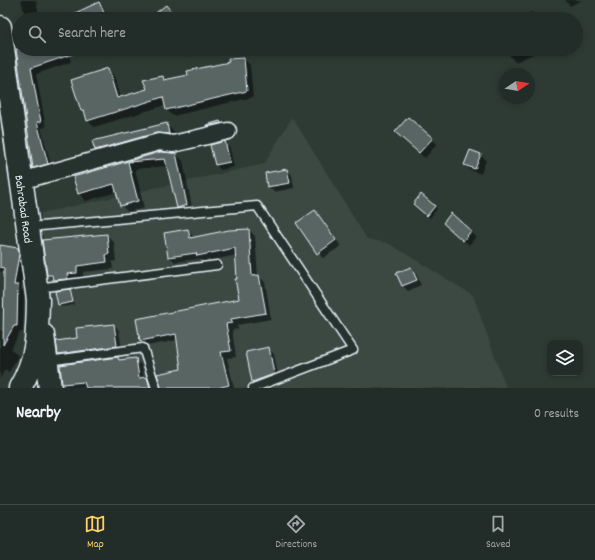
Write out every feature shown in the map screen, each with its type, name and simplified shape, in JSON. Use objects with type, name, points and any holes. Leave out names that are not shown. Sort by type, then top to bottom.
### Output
[{"type":"main road","name":"Bahrabad Road","points":[[0,27],[37,294],[37,343],[30,371],[20,388]]},
{"type":"main road","points":[[37,294],[50,388]]},
{"type":"street","points":[[21,181],[159,142],[173,144],[228,131]]},
{"type":"lane","points":[[27,228],[257,206],[353,350],[267,385],[253,388]]},
{"type":"lane","points":[[37,294],[217,265]]},
{"type":"lane","points":[[47,361],[143,348],[156,388]]},
{"type":"shaded area","points":[[292,117],[367,239],[388,243],[473,295],[506,388],[55,388],[41,213],[264,164]]},
{"type":"building","points":[[99,2],[104,12],[77,12]]},
{"type":"building","points":[[166,5],[172,12],[157,12]]},
{"type":"building","points":[[17,56],[67,56],[31,68],[41,122],[37,122],[48,164],[33,168]]},
{"type":"building","points":[[244,58],[247,91],[166,110],[163,97],[87,121],[84,110],[81,111],[71,80],[108,68],[117,98],[147,89],[143,80],[163,76],[164,80],[188,75],[187,71],[229,62],[228,59]]},
{"type":"building","points":[[408,117],[433,138],[419,153],[395,132]]},
{"type":"building","points":[[220,121],[221,123],[206,126],[206,125]]},
{"type":"building","points":[[167,123],[169,134],[156,133],[95,150],[92,141]]},
{"type":"building","points":[[225,141],[230,162],[215,165],[210,145]]},
{"type":"building","points":[[470,150],[481,154],[475,169],[464,165]]},
{"type":"building","points":[[160,152],[176,153],[187,205],[177,208],[165,159],[128,162],[138,201],[120,206],[114,184],[78,194],[73,177]]},
{"type":"building","points":[[287,169],[290,183],[267,187],[265,173]]},
{"type":"building","points":[[421,194],[435,206],[427,216],[413,204]]},
{"type":"building","points":[[315,210],[336,240],[317,254],[296,223]]},
{"type":"building","points":[[451,213],[471,231],[463,241],[443,223]]},
{"type":"building","points":[[188,229],[190,238],[229,230],[249,229],[252,276],[259,275],[266,313],[231,319],[232,323],[226,324],[231,351],[221,352],[229,385],[218,388],[161,388],[157,374],[181,369],[176,334],[140,341],[136,319],[239,299],[235,279],[237,279],[235,248],[197,256],[196,253],[168,257],[164,233]]},
{"type":"building","points":[[107,234],[109,254],[106,255],[107,262],[77,266],[77,273],[67,274],[68,279],[53,280],[52,275],[47,275],[42,240]]},
{"type":"building","points":[[0,245],[18,248],[19,254],[14,285],[18,285],[17,326],[14,326],[3,345],[4,268],[0,267]]},
{"type":"building","points":[[411,267],[417,280],[402,286],[396,273]]},
{"type":"building","points":[[70,289],[73,302],[58,305],[55,291]]},
{"type":"building","points":[[114,324],[117,346],[58,354],[56,341],[77,338],[76,328]]},
{"type":"building","points":[[269,347],[274,374],[252,382],[246,352]]},
{"type":"building","points":[[118,357],[119,360],[136,358],[139,378],[147,377],[150,388],[86,388],[84,382],[62,384],[60,365]]}]
